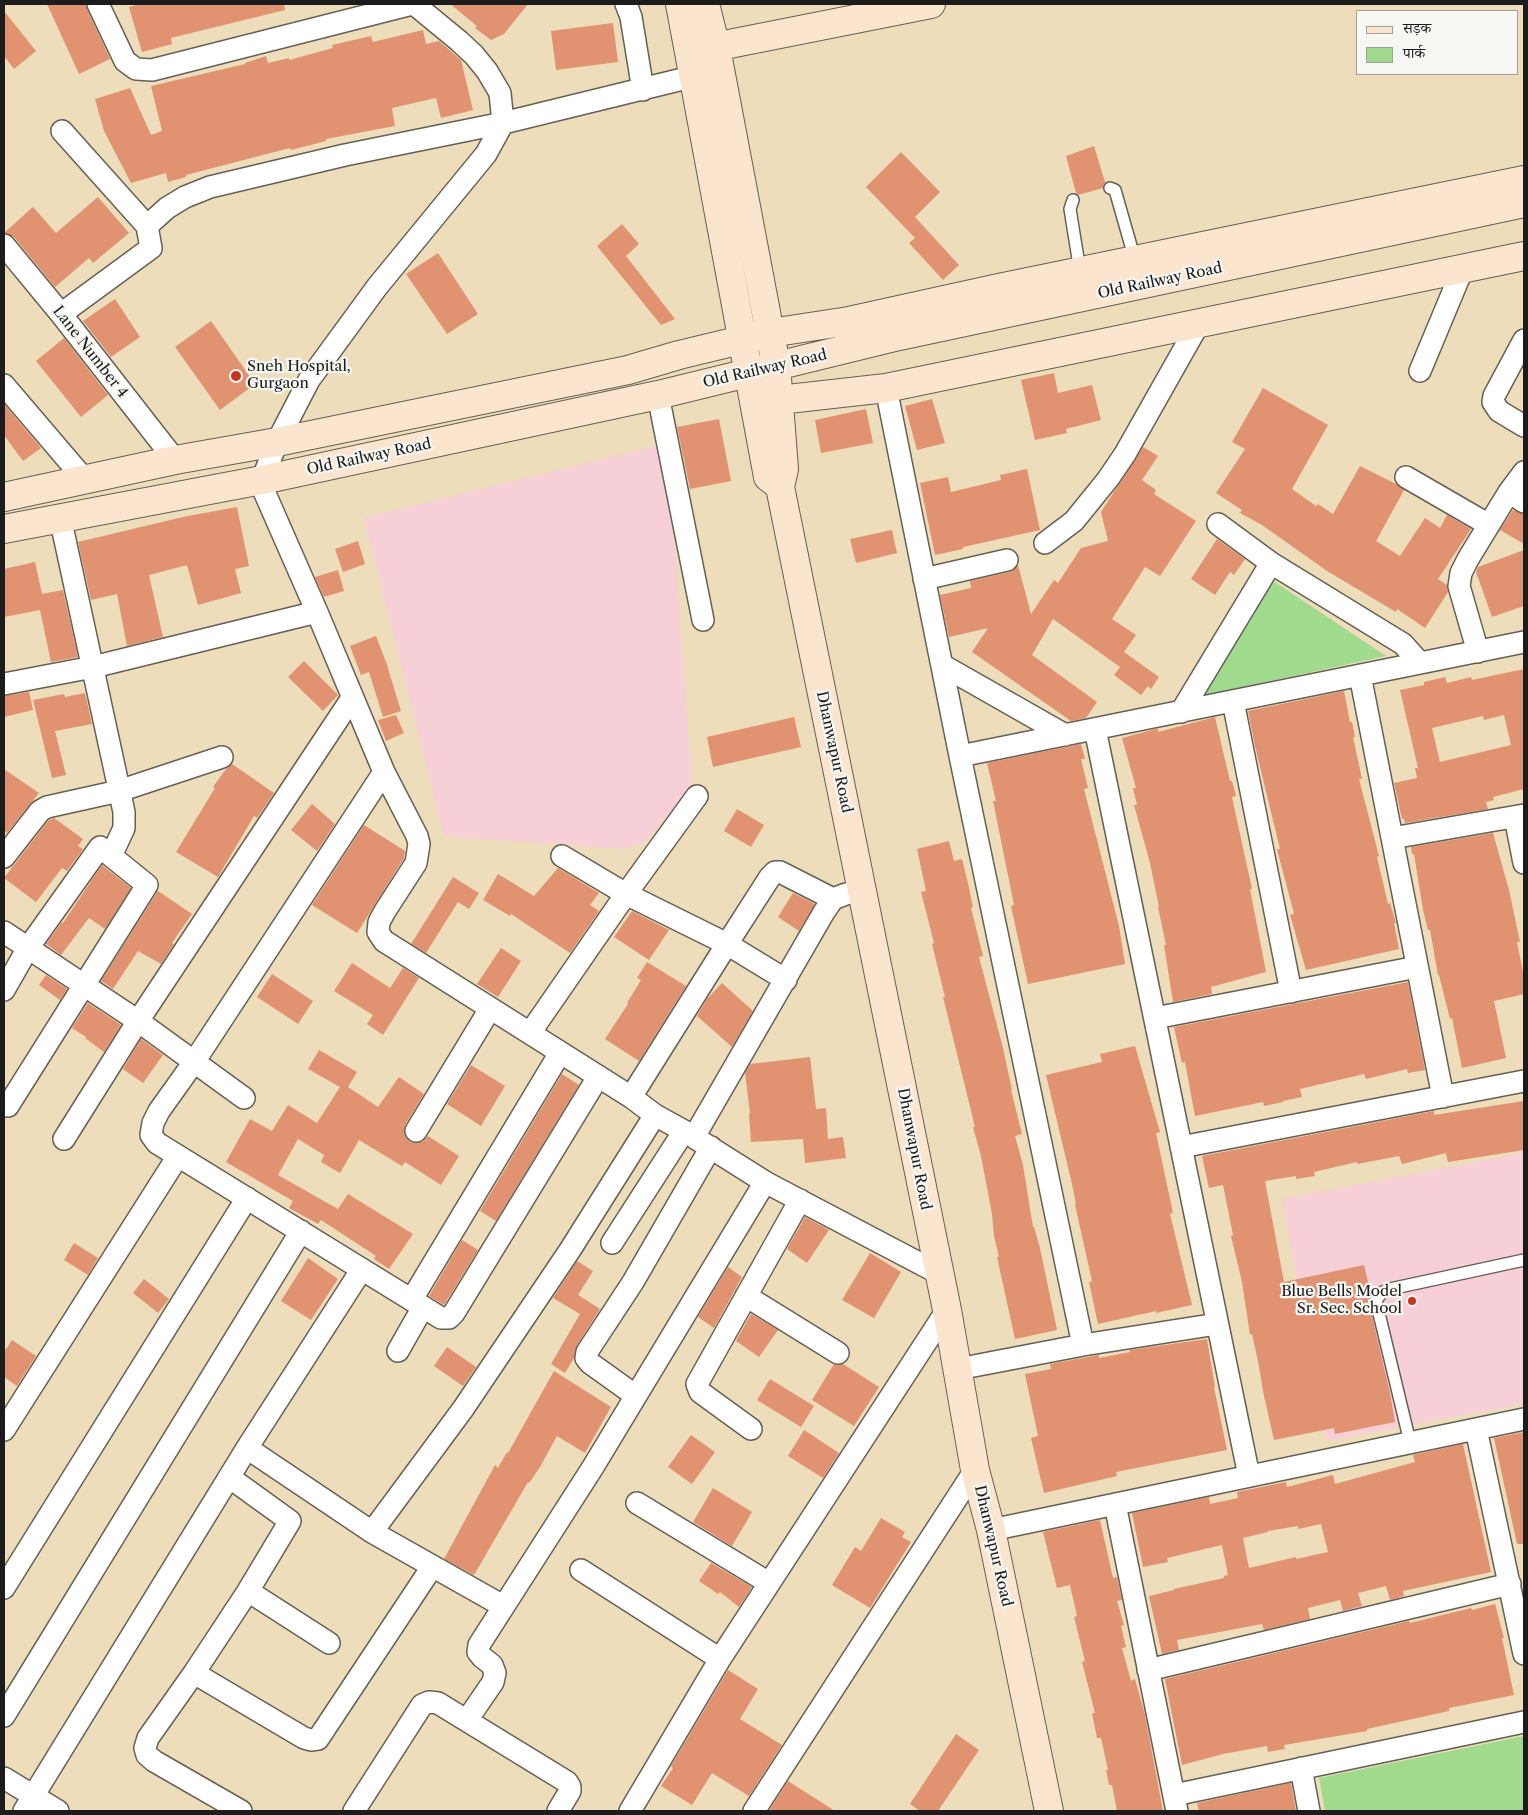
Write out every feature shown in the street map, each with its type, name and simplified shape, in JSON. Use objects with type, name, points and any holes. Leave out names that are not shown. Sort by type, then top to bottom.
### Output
[{"type":"street","points":[[98,4],[125,60],[136,69],[152,70],[413,4],[474,55],[487,71],[500,93],[503,123],[486,154],[378,287],[309,380],[277,442],[262,480],[263,489],[352,698],[384,772],[419,844],[416,862],[384,911],[379,922],[378,932],[384,941],[631,1097],[655,1115],[696,1138],[765,1182],[938,1272]]},
{"type":"street","points":[[626,4],[631,17],[643,90]]},
{"type":"street","name":"Dhanwapur Road","points":[[680,4],[768,476],[780,486]]},
{"type":"street","name":"Dhanwapur Road","points":[[705,4],[716,48],[776,365],[784,470],[780,486],[947,1310],[975,1470],[991,1530],[1049,1811]]},
{"type":"street","points":[[146,226],[167,208],[185,197],[210,187],[345,155],[503,123],[643,90],[692,64],[716,48],[931,4]]},
{"type":"street","points":[[61,314],[151,248],[146,226],[62,131]]},
{"type":"street","name":"Old Railway Road","points":[[4,497],[175,460],[277,442],[628,370],[770,332],[848,321],[1080,271],[1524,180]]},
{"type":"street","name":"Old Railway Road","points":[[4,529],[262,480],[658,395],[917,332],[1524,203]]},
{"type":"street","name":"Lane Number 4","points":[[4,245],[61,314],[175,460]]},
{"type":"street","points":[[779,400],[874,389],[1524,256]]},
{"type":"street","points":[[1420,371],[1463,268]]},
{"type":"street","points":[[1045,543],[1074,521],[1108,479],[1125,454],[1199,322]]},
{"type":"street","points":[[1524,340],[1494,396],[1493,402],[1499,411],[1524,426]]},
{"type":"street","points":[[855,347],[874,389],[924,579],[1083,1344]]},
{"type":"street","points":[[4,385],[85,480]]},
{"type":"street","points":[[658,395],[703,620]]},
{"type":"street","points":[[1478,652],[1459,586],[1461,574],[1489,525],[1517,497],[1524,472]]},
{"type":"street","points":[[1406,477],[1489,525]]},
{"type":"street","points":[[60,517],[125,820],[124,828],[110,856]]},
{"type":"street","points":[[1218,524],[1271,563],[1403,644],[1420,663]]},
{"type":"street","points":[[924,579],[1007,560]]},
{"type":"street","points":[[1180,712],[1271,563]]},
{"type":"street","points":[[4,684],[93,666],[317,612]]},
{"type":"street","points":[[960,756],[1524,642]]},
{"type":"street","points":[[942,665],[1065,735]]},
{"type":"street","points":[[1360,675],[1443,1097]]},
{"type":"street","points":[[64,1139],[138,1021],[352,698]]},
{"type":"street","points":[[1233,701],[1291,992]]},
{"type":"street","points":[[1095,729],[1248,1476]]},
{"type":"street","points":[[4,857],[40,811],[47,806],[119,791],[222,757]]},
{"type":"street","points":[[384,772],[194,1062],[159,1111],[153,1123],[151,1135],[156,1143],[441,1318],[449,1318],[454,1313],[598,1077]]},
{"type":"street","points":[[530,1034],[626,894],[697,796]]},
{"type":"street","points":[[1392,838],[1520,816],[1524,863]]},
{"type":"street","points":[[4,990],[28,948],[100,847],[147,885],[8,1106]]},
{"type":"street","points":[[562,856],[626,894],[727,944],[786,980]]},
{"type":"street","points":[[631,1097],[727,944],[775,872],[780,872],[833,899]]},
{"type":"street","points":[[636,1396],[590,1363],[586,1358],[586,1352],[633,1282],[696,1138],[824,912],[833,899],[862,889]]},
{"type":"street","points":[[4,932],[138,1021],[244,1098]]},
{"type":"street","points":[[1155,1018],[1417,967]]},
{"type":"street","points":[[416,1131],[490,1009]]},
{"type":"street","points":[[398,1351],[418,1303],[560,1053]]},
{"type":"street","points":[[1181,1147],[1524,1081]]},
{"type":"street","points":[[372,1532],[468,1402],[570,1250],[655,1115]]},
{"type":"street","points":[[612,1243],[696,1138]]},
{"type":"street","points":[[4,1430],[178,1156]]},
{"type":"street","points":[[467,1720],[493,1682],[495,1673],[492,1665],[478,1652],[479,1645],[636,1396],[765,1182]]},
{"type":"street","points":[[4,1588],[247,1198]]},
{"type":"street","points":[[751,1429],[700,1392],[697,1384],[800,1200]]},
{"type":"street","points":[[4,1716],[301,1231]]},
{"type":"street","points":[[28,1804],[247,1448],[362,1268]]},
{"type":"street","points":[[746,1296],[838,1353]]},
{"type":"street","points":[[630,1811],[720,1659],[947,1310]]},
{"type":"street","points":[[958,1369],[1083,1344],[1217,1324]]},
{"type":"street","points":[[991,1530],[1524,1419]]},
{"type":"street","points":[[1476,1429],[1524,1654]]},
{"type":"street","points":[[247,1448],[372,1532],[503,1606]]},
{"type":"street","points":[[754,1811],[975,1470]]},
{"type":"street","points":[[229,1477],[290,1521],[248,1591],[148,1738],[145,1748],[147,1755],[154,1761],[241,1811]]},
{"type":"street","points":[[637,1503],[770,1583]]},
{"type":"street","points":[[1115,1504],[1176,1803],[1301,1768],[1524,1722]]},
{"type":"street","points":[[194,1673],[304,1738],[318,1739],[432,1566]]},
{"type":"street","points":[[581,1570],[720,1659]]},
{"type":"street","points":[[1148,1670],[1510,1584]]},
{"type":"street","points":[[248,1591],[329,1643]]},
{"type":"street","points":[[354,1811],[422,1705],[429,1702],[438,1703],[567,1782],[570,1791],[558,1811]]},
{"type":"street","points":[[1301,1768],[1309,1811]]},
{"type":"street","points":[[4,1778],[28,1804],[58,1811]]},
{"type":"lane","points":[[1110,188],[1115,190],[1135,260]]},
{"type":"lane","points":[[1073,200],[1070,209],[1080,271]]},
{"type":"lane","points":[[1410,1442],[1376,1301],[1382,1292],[1390,1289],[1524,1260]]},
{"type":"shaded area","points":[[668,443],[692,787],[645,842],[625,849],[444,836],[364,518]]},
{"type":"shaded area","name":"Blue Bells Model Sr. Sec. School","points":[[1524,1153],[1524,1404],[1326,1441],[1282,1199]]},
{"type":"green space","points":[[1269,578],[1386,656],[1205,695]]},
{"type":"green space","points":[[1524,1736],[1524,1811],[1325,1811],[1319,1778]]},
{"type":"building","points":[[47,4],[86,4],[110,59],[79,74]]},
{"type":"building","points":[[140,4],[284,4],[285,10],[171,38],[172,44],[142,52],[129,7]]},
{"type":"building","points":[[450,4],[528,4],[504,34],[491,40],[475,28],[477,26]]},
{"type":"building","points":[[4,11],[36,51],[14,69],[4,56]]},
{"type":"building","points":[[613,23],[618,62],[556,70],[551,31]]},
{"type":"building","points":[[423,30],[426,44],[439,41],[461,60],[473,110],[441,118],[436,98],[392,108],[395,126],[326,139],[326,141],[291,150],[290,148],[186,175],[186,177],[168,182],[166,173],[131,183],[104,131],[95,99],[130,88],[151,135],[162,131],[151,86],[245,64],[266,56],[268,63],[289,58],[289,60],[333,48],[332,45],[371,36],[373,42]]},
{"type":"building","points":[[1094,146],[1105,182],[1103,188],[1078,195],[1066,156]]},
{"type":"building","points":[[901,152],[940,192],[915,217],[959,265],[943,280],[909,243],[915,238],[866,187]]},
{"type":"building","points":[[98,197],[129,233],[93,263],[89,258],[55,287],[14,237],[4,233],[33,207],[56,233]]},
{"type":"building","points":[[622,224],[639,244],[626,256],[675,319],[661,325],[597,246]]},
{"type":"building","points":[[438,253],[478,314],[447,334],[406,274]]},
{"type":"building","points":[[115,299],[140,337],[111,357],[83,321]]},
{"type":"building","points":[[211,321],[255,384],[220,410],[175,347]]},
{"type":"building","points":[[64,338],[108,395],[81,417],[36,361]]},
{"type":"building","points":[[1054,373],[1058,393],[1092,385],[1101,420],[1066,429],[1067,433],[1035,440],[1021,380]]},
{"type":"building","points":[[1263,388],[1328,425],[1292,489],[1316,506],[1318,504],[1333,514],[1360,466],[1404,490],[1376,541],[1400,556],[1425,518],[1440,528],[1447,515],[1471,529],[1438,579],[1447,585],[1448,592],[1425,628],[1397,609],[1396,612],[1327,571],[1262,525],[1240,513],[1242,510],[1216,493],[1245,449],[1232,442]]},
{"type":"building","points":[[932,399],[945,443],[917,450],[905,406]]},
{"type":"building","points":[[4,404],[41,448],[23,461],[4,435]]},
{"type":"building","points":[[866,409],[873,443],[821,453],[815,420]]},
{"type":"building","points":[[719,419],[731,481],[690,489],[677,427]]},
{"type":"building","points":[[1143,447],[1158,456],[1142,480],[1156,490],[1154,494],[1196,521],[1160,576],[1145,567],[1112,619],[1136,635],[1124,652],[1159,677],[1151,689],[1148,686],[1141,695],[1114,675],[1120,667],[1053,619],[1032,655],[1097,702],[1086,718],[1071,721],[972,652],[988,628],[949,637],[940,595],[971,588],[970,581],[1010,572],[1018,565],[1031,614],[1054,580],[1058,583],[1081,548],[1108,541],[1101,512]]},
{"type":"building","points":[[1027,469],[1040,530],[935,555],[920,483],[948,477],[951,492],[1001,480],[1000,475]]},
{"type":"building","points":[[237,507],[249,566],[235,569],[241,593],[198,605],[187,565],[149,575],[163,637],[127,646],[117,594],[91,600],[78,542],[183,517]]},
{"type":"building","points":[[1513,510],[1524,514],[1524,544],[1500,530]]},
{"type":"building","points":[[892,530],[897,553],[856,563],[850,539]]},
{"type":"building","points":[[1217,539],[1245,559],[1234,575],[1230,572],[1215,595],[1191,579]]},
{"type":"building","points":[[358,541],[365,564],[343,572],[335,549]]},
{"type":"building","points":[[1524,550],[1524,606],[1492,617],[1476,572],[1478,567]]},
{"type":"building","points":[[35,562],[42,594],[63,590],[78,657],[51,662],[40,610],[4,617],[4,569]]},
{"type":"building","points":[[338,570],[344,591],[324,597],[315,577]]},
{"type":"building","points":[[376,636],[401,711],[383,717],[369,672],[361,675],[350,646]]},
{"type":"building","points":[[304,661],[338,695],[323,711],[288,677]]},
{"type":"building","points":[[1524,669],[1524,789],[1493,797],[1494,800],[1486,802],[1488,809],[1405,823],[1404,819],[1402,819],[1394,783],[1417,778],[1415,768],[1418,768],[1400,690],[1424,685],[1424,682],[1445,677],[1447,683],[1471,677],[1472,680]],"holes":[[[1504,715],[1511,745],[1440,762],[1432,728],[1483,716],[1484,720]]]},
{"type":"building","points":[[1344,691],[1355,737],[1353,737],[1362,779],[1359,779],[1379,856],[1377,857],[1388,904],[1390,903],[1396,923],[1394,923],[1399,949],[1306,970],[1290,915],[1294,914],[1277,849],[1280,849],[1248,711]]},
{"type":"building","points":[[29,692],[33,710],[4,717],[4,696]]},
{"type":"building","points":[[85,693],[92,724],[55,731],[66,775],[52,778],[33,700],[64,694],[65,697]]},
{"type":"building","points":[[396,715],[404,733],[386,741],[378,720]]},
{"type":"building","points":[[794,717],[801,747],[713,767],[707,737]]},
{"type":"building","points":[[1215,717],[1230,781],[1232,781],[1236,796],[1232,797],[1252,889],[1250,889],[1266,972],[1211,987],[1212,994],[1173,1002],[1159,907],[1150,863],[1134,805],[1137,805],[1133,788],[1136,788],[1122,738],[1156,729],[1158,729],[1158,732]]},
{"type":"building","points":[[1081,744],[1085,759],[1081,759],[1088,788],[1084,789],[1119,926],[1125,964],[1028,984],[1011,906],[1014,905],[993,801],[996,801],[987,763]]},
{"type":"building","points":[[232,764],[274,793],[257,818],[254,816],[218,877],[176,852],[215,788],[213,787]]},
{"type":"building","points":[[4,769],[39,793],[7,833],[4,830]]},
{"type":"building","points":[[312,804],[335,824],[317,851],[291,830]]},
{"type":"building","points":[[737,809],[764,825],[751,847],[724,831]]},
{"type":"building","points":[[54,818],[83,839],[78,846],[83,849],[67,871],[62,868],[36,902],[4,878],[48,821]]},
{"type":"building","points":[[364,825],[405,851],[404,858],[357,933],[312,905]]},
{"type":"building","points":[[1493,833],[1509,890],[1520,942],[1517,942],[1524,977],[1524,994],[1494,1001],[1506,1058],[1462,1068],[1452,1018],[1450,1019],[1438,975],[1430,930],[1428,930],[1423,910],[1414,854],[1412,854],[1411,847]]},
{"type":"building","points":[[949,841],[954,861],[962,859],[967,879],[973,907],[971,908],[983,956],[979,957],[1003,1048],[1022,1134],[1015,1136],[1023,1165],[1033,1227],[1040,1248],[1057,1330],[1015,1339],[997,1257],[999,1257],[994,1236],[992,1214],[981,1156],[973,1127],[975,1127],[943,997],[945,997],[932,944],[934,943],[921,892],[926,891],[917,849]]},
{"type":"building","points":[[102,865],[131,888],[105,929],[89,918],[61,955],[46,944],[63,923]]},
{"type":"building","points":[[558,868],[599,893],[590,905],[599,911],[570,953],[511,914],[510,916],[483,900],[498,874],[534,896]]},
{"type":"building","points":[[453,877],[479,893],[469,909],[458,902],[426,953],[411,944]]},
{"type":"building","points":[[158,891],[192,914],[172,943],[174,944],[161,964],[138,951],[113,989],[101,981]]},
{"type":"building","points":[[793,893],[815,904],[799,931],[778,917]]},
{"type":"building","points":[[632,911],[669,930],[649,960],[614,937]]},
{"type":"building","points":[[501,948],[521,961],[498,997],[477,984]]},
{"type":"building","points":[[647,962],[686,986],[639,1061],[605,1039],[628,1004],[641,980],[637,978]]},
{"type":"building","points":[[352,963],[390,988],[403,968],[419,978],[383,1035],[367,1024],[373,1015],[334,991]]},
{"type":"building","points":[[272,974],[313,1001],[298,1024],[257,997]]},
{"type":"building","points":[[46,975],[67,989],[60,1000],[39,985]]},
{"type":"building","points":[[1408,982],[1425,1070],[1408,1073],[1407,1069],[1366,1079],[1364,1074],[1300,1089],[1302,1097],[1283,1102],[1264,1106],[1263,1102],[1195,1116],[1185,1062],[1182,1063],[1174,1027]]},
{"type":"building","points":[[722,983],[753,1011],[732,1047],[697,1016],[707,999]]},
{"type":"building","points":[[88,1003],[121,1025],[104,1052],[72,1028]]},
{"type":"building","points":[[141,1039],[163,1055],[143,1083],[123,1069]]},
{"type":"building","points":[[1135,1046],[1160,1132],[1156,1133],[1173,1213],[1170,1214],[1192,1305],[1098,1324],[1089,1282],[1092,1281],[1072,1184],[1046,1075],[1102,1062],[1100,1054]]},
{"type":"building","points":[[319,1050],[357,1072],[348,1087],[378,1107],[399,1077],[424,1094],[405,1125],[405,1137],[410,1142],[416,1143],[422,1142],[428,1136],[459,1156],[441,1185],[405,1162],[402,1166],[359,1140],[340,1173],[321,1162],[324,1155],[298,1139],[278,1175],[338,1209],[348,1194],[413,1234],[389,1269],[374,1259],[376,1256],[321,1220],[318,1224],[289,1208],[293,1201],[226,1162],[250,1119],[272,1131],[288,1105],[317,1123],[340,1087],[308,1069]]},
{"type":"building","points":[[810,1057],[816,1109],[826,1108],[828,1139],[843,1137],[846,1158],[805,1163],[803,1139],[751,1142],[750,1113],[745,1073],[750,1064]]},
{"type":"building","points":[[471,1065],[505,1086],[481,1126],[447,1104]]},
{"type":"building","points":[[562,1074],[579,1085],[496,1221],[480,1211]]},
{"type":"building","points":[[1524,1101],[1524,1150],[1448,1162],[1446,1153],[1402,1164],[1399,1156],[1357,1164],[1357,1162],[1314,1172],[1315,1176],[1296,1179],[1296,1176],[1265,1181],[1284,1282],[1364,1265],[1371,1295],[1369,1303],[1395,1422],[1335,1434],[1334,1428],[1274,1440],[1252,1334],[1250,1335],[1242,1282],[1231,1236],[1233,1235],[1223,1185],[1209,1188],[1202,1156],[1434,1111],[1434,1115]]},
{"type":"building","points":[[805,1217],[829,1230],[807,1263],[787,1249]]},
{"type":"building","points":[[462,1240],[478,1250],[444,1305],[429,1296]]},
{"type":"building","points":[[74,1243],[98,1258],[88,1275],[64,1260]]},
{"type":"building","points":[[870,1253],[901,1272],[874,1318],[842,1300]]},
{"type":"building","points":[[308,1258],[338,1279],[311,1320],[281,1301]]},
{"type":"building","points":[[577,1261],[593,1271],[578,1295],[600,1309],[577,1345],[574,1358],[565,1373],[551,1364],[580,1314],[553,1298]]},
{"type":"building","points":[[728,1267],[742,1277],[714,1328],[698,1317]]},
{"type":"building","points":[[144,1279],[169,1299],[158,1313],[133,1293]]},
{"type":"building","points":[[751,1314],[778,1330],[759,1357],[736,1341]]},
{"type":"building","points":[[1207,1339],[1214,1387],[1227,1450],[1116,1472],[1117,1476],[1044,1493],[1031,1438],[1038,1436],[1025,1374],[1051,1369],[1050,1364],[1099,1355],[1099,1358],[1130,1352],[1130,1350]]},
{"type":"building","points":[[12,1340],[36,1356],[17,1386],[4,1377],[4,1352]]},
{"type":"building","points":[[447,1347],[476,1367],[463,1386],[434,1366]]},
{"type":"building","points":[[834,1364],[843,1364],[879,1387],[854,1426],[812,1400]]},
{"type":"building","points":[[554,1371],[611,1407],[585,1453],[557,1436],[474,1575],[444,1559],[495,1465],[498,1468],[508,1453]]},
{"type":"building","points":[[770,1379],[814,1406],[801,1427],[757,1400]]},
{"type":"building","points":[[804,1430],[839,1453],[823,1478],[788,1456]]},
{"type":"building","points":[[1524,1432],[1524,1544],[1517,1544],[1494,1438]]},
{"type":"building","points":[[691,1435],[715,1452],[692,1484],[668,1467]]},
{"type":"building","points":[[1463,1444],[1491,1572],[1403,1591],[1404,1596],[1390,1600],[1386,1586],[1358,1593],[1362,1606],[1343,1611],[1340,1600],[1308,1608],[1310,1619],[1264,1630],[1262,1624],[1177,1640],[1179,1650],[1162,1654],[1149,1596],[1224,1578],[1224,1576],[1228,1575],[1222,1545],[1167,1558],[1168,1562],[1143,1567],[1132,1513],[1209,1497],[1210,1504],[1238,1498],[1237,1492],[1286,1482],[1287,1487],[1333,1475],[1335,1484],[1415,1462],[1413,1455]],"holes":[[[1321,1524],[1328,1552],[1249,1568],[1243,1538],[1268,1531],[1298,1526],[1298,1529]]]},
{"type":"building","points":[[713,1488],[752,1512],[732,1546],[693,1522]]},
{"type":"building","points":[[881,1518],[905,1532],[902,1537],[911,1542],[870,1608],[832,1585],[855,1547],[861,1551]]},
{"type":"building","points":[[1100,1520],[1113,1578],[1117,1577],[1122,1600],[1117,1601],[1124,1625],[1121,1626],[1126,1647],[1122,1648],[1131,1681],[1135,1679],[1145,1715],[1163,1811],[1117,1811],[1112,1785],[1109,1785],[1106,1770],[1108,1770],[1101,1738],[1097,1738],[1092,1713],[1095,1713],[1082,1662],[1085,1661],[1074,1617],[1077,1616],[1070,1585],[1057,1588],[1043,1532]]},
{"type":"building","points":[[711,1563],[752,1587],[739,1607],[720,1592],[718,1594],[699,1581]]},
{"type":"building","points":[[1495,1604],[1504,1638],[1502,1638],[1514,1695],[1449,1708],[1449,1711],[1367,1729],[1367,1731],[1284,1745],[1285,1749],[1268,1752],[1267,1746],[1223,1754],[1182,1765],[1165,1679],[1409,1621],[1410,1623]]},
{"type":"building","points":[[728,1670],[758,1689],[740,1719],[782,1745],[749,1796],[712,1773],[692,1805],[661,1786]]},
{"type":"building","points":[[956,1734],[979,1750],[938,1811],[920,1811],[910,1804]]},
{"type":"building","points":[[788,1781],[835,1811],[773,1811],[770,1809]]},
{"type":"building","points":[[1291,1783],[1296,1811],[1199,1811],[1197,1803]]},
{"type":"place","name":"Sneh Hospital, Gurgaon","points":[[236,376]]},
{"type":"place","name":"Blue Bells Model Sr. Sec. School","points":[[1412,1301]]}]
